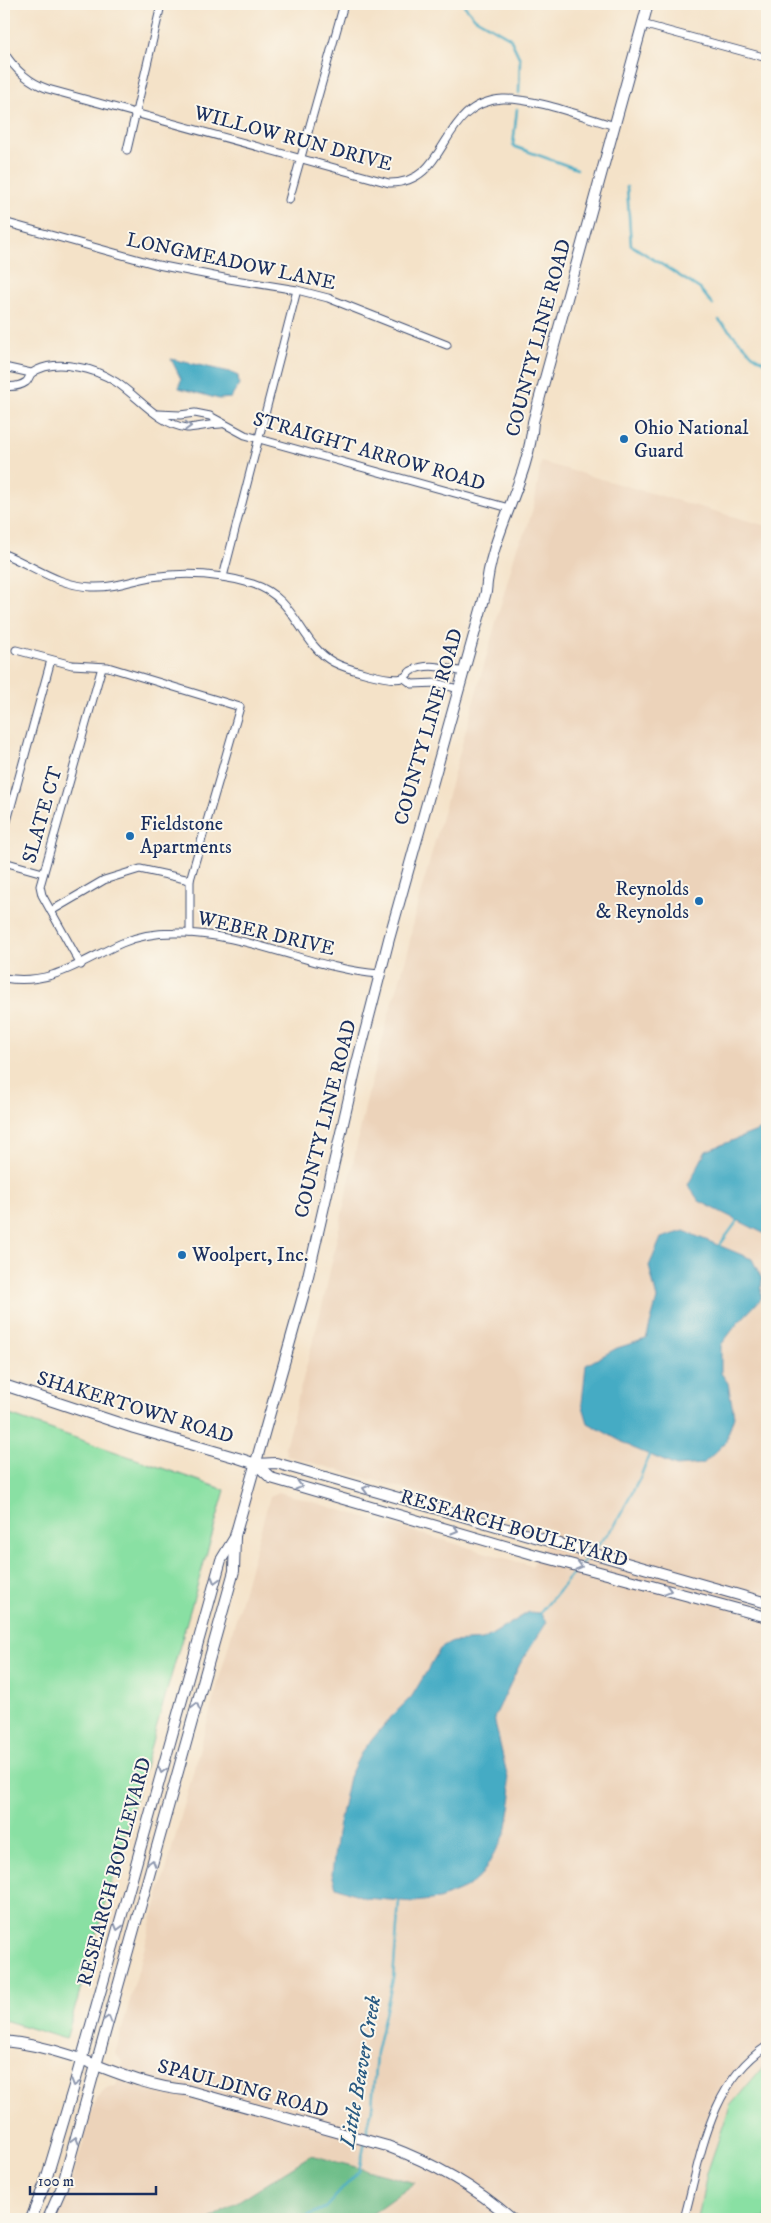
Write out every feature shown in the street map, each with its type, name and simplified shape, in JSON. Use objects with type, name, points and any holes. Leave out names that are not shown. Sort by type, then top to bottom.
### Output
[{"type":"main road","name":"COUNTY LINE ROAD","points":[[256,1464],[304,1289],[356,1066],[380,974],[486,592],[487,579],[502,524],[515,492],[527,451],[532,422],[648,4]]},
{"type":"main road","name":"SHAKERTOWN ROAD","points":[[4,1385],[134,1428],[256,1464]]},
{"type":"main road","name":"RESEARCH BOULEVARD","points":[[256,1464],[276,1462],[767,1603]]},
{"type":"main road","name":"RESEARCH BOULEVARD","points":[[31,2219],[45,2183],[81,2060],[221,1560],[235,1536],[256,1464]]},
{"type":"main road","name":"RESEARCH BOULEVARD","points":[[256,1464],[271,1478],[536,1555],[767,1617]]},
{"type":"main road","name":"RESEARCH BOULEVARD","points":[[48,2219],[62,2188],[234,1571],[235,1536]]},
{"type":"main road","points":[[168,1748],[182,1753]]},
{"type":"main road","name":"SPAULDING ROAD","points":[[4,2041],[18,2042],[173,2089],[186,2090],[387,2146],[416,2157],[448,2173],[489,2199],[512,2219]]},
{"type":"street","points":[[127,150],[162,4]]},
{"type":"street","points":[[290,200],[344,4]]},
{"type":"street","points":[[642,24],[767,58]]},
{"type":"street","name":"WILLOW RUN DRIVE","points":[[4,52],[19,73],[39,86],[383,182],[407,181],[420,175],[433,163],[452,129],[462,118],[481,105],[504,99],[534,102],[615,126]]},
{"type":"street","name":"LONGMEADOW LANE","points":[[4,222],[158,265],[297,290],[347,304],[447,345]]},
{"type":"street","points":[[223,577],[297,290]]},
{"type":"street","name":"STRAIGHT ARROW ROAD","points":[[4,386],[14,387],[20,385],[26,382],[32,373],[62,364],[102,374],[170,423],[188,428],[206,424],[221,424]]},
{"type":"street","name":"STRAIGHT ARROW ROAD","points":[[4,367],[32,373]]},
{"type":"street","name":"STRAIGHT ARROW ROAD","points":[[158,414],[180,415],[195,413],[210,416],[221,424],[245,435],[509,508]]},
{"type":"street","points":[[4,554],[53,580],[90,588],[179,574],[223,577],[253,584],[279,598],[298,621],[316,648],[331,661],[342,666],[378,675],[404,678],[412,684],[437,683],[458,688]]},
{"type":"street","points":[[16,650],[72,665],[102,667],[240,707],[190,880],[190,933]]},
{"type":"street","points":[[4,832],[51,660]]},
{"type":"street","points":[[404,678],[411,671],[437,666],[463,672]]},
{"type":"street","name":"SLATE CT","points":[[81,964],[42,896],[40,886],[102,667]]},
{"type":"street","points":[[4,862],[43,873]]},
{"type":"street","points":[[51,911],[104,880],[140,869],[190,880]]},
{"type":"street","name":"WEBER DRIVE","points":[[4,978],[34,978],[60,974],[123,943],[138,938],[172,933],[226,937],[356,972],[380,974]]},
{"type":"street","points":[[684,2219],[704,2146],[722,2094],[738,2071],[767,2046]]},
{"type":"shaded area","points":[[541,462],[767,526],[767,2219],[58,2219],[74,2174],[96,2098],[109,2087],[116,2086],[123,2062],[115,2054],[270,1496],[279,1492],[532,1566],[554,1530],[287,1456],[285,1447],[324,1299],[366,1102],[393,998],[408,951],[414,917],[517,547],[527,528],[535,501]]},
{"type":"green space","points":[[4,1413],[225,1490],[66,2039],[4,2020]]},
{"type":"green space","points":[[767,2062],[767,2219],[698,2219],[707,2173],[730,2106]]},
{"type":"green space","points":[[311,2155],[415,2183],[365,2219],[210,2219]]},
{"type":"water","points":[[171,359],[230,372],[238,376],[239,385],[231,398],[219,399],[179,388],[181,379]]},
{"type":"water","points":[[767,1127],[767,1235],[699,1201],[688,1185],[706,1151]]},
{"type":"water","points":[[684,1231],[752,1259],[762,1279],[761,1299],[737,1324],[721,1345],[721,1373],[728,1383],[734,1416],[725,1443],[703,1464],[676,1466],[633,1448],[588,1423],[582,1403],[586,1365],[617,1348],[646,1339],[657,1299],[649,1266],[661,1238]]},
{"type":"water","points":[[529,1612],[540,1613],[547,1622],[520,1664],[494,1718],[512,1796],[506,1833],[482,1875],[466,1888],[439,1899],[414,1902],[366,1898],[336,1887],[332,1874],[337,1833],[349,1777],[361,1753],[389,1719],[412,1696],[440,1649],[452,1642],[483,1640]]},
{"type":"waterway","points":[[463,4],[475,18],[510,38],[520,59],[519,93]]},
{"type":"waterway","points":[[517,109],[513,146],[577,169]]},
{"type":"waterway","points":[[627,187],[631,245],[700,289],[713,305]]},
{"type":"waterway","points":[[719,320],[752,354],[767,364]]},
{"type":"waterway","points":[[719,1246],[738,1220]]},
{"type":"waterway","points":[[594,1550],[615,1525],[640,1478],[649,1455]]},
{"type":"waterway","points":[[581,1565],[589,1556]]},
{"type":"waterway","points":[[540,1613],[577,1569]]},
{"type":"waterway","name":"Little Beaver Creek","points":[[366,2136],[372,2108],[376,2053],[393,1979],[399,1901]]},
{"type":"waterway","name":"Little Beaver Creek","points":[[301,2219],[325,2208],[359,2171],[365,2142]]},
{"type":"place","name":"Ohio National Guard","points":[[624,439]]},
{"type":"place","name":"Fieldstone Apartments","points":[[130,836]]},
{"type":"place","name":"Reynolds & Reynolds","points":[[699,901]]},
{"type":"place","name":"Woolpert, Inc.","points":[[182,1255]]}]
